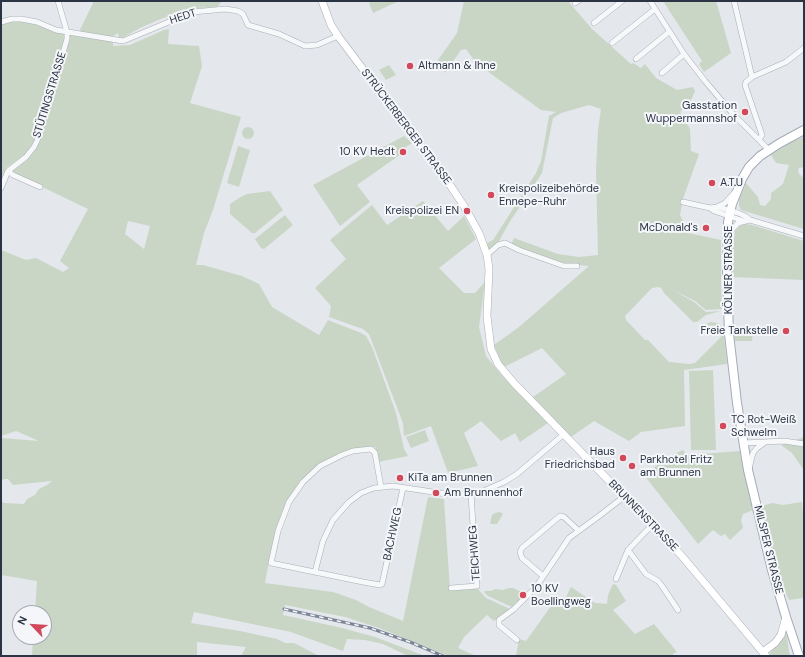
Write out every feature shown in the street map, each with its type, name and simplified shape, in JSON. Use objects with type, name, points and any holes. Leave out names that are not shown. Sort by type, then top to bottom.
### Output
[{"type":"main road","name":"STRÜCKERBERGER STRASSE","points":[[322,1],[338,36],[464,206],[480,233],[487,255],[489,269],[487,316],[490,341]]},
{"type":"main road","name":"KÖLNER STRASSE","points":[[744,443],[737,403],[729,329],[727,235],[730,213],[737,190],[749,167],[769,150],[804,130]]},
{"type":"main road","name":"BRUNNENSTRASSE","points":[[490,341],[491,349],[498,364],[513,382],[681,555],[765,654]]},
{"type":"main road","name":"MILSPER STRASSE","points":[[744,443],[772,570],[786,617],[800,652]]},
{"type":"main road","points":[[765,654],[781,635],[786,617]]},
{"type":"street","name":"STÜTINGSTRASSE","points":[[8,171],[26,158],[37,141],[68,39],[58,1]]},
{"type":"street","points":[[594,23],[622,1]]},
{"type":"street","points":[[650,1],[684,54],[725,104],[769,150]]},
{"type":"street","points":[[734,1],[752,77]]},
{"type":"street","name":"HEDT","points":[[67,32],[123,41],[193,12],[224,9],[238,11],[243,14],[248,25],[279,34],[297,44],[305,46],[317,45],[338,36]]},
{"type":"street","points":[[612,43],[655,9]]},
{"type":"street","points":[[1,22],[12,19],[22,19],[37,22],[56,30],[67,32]]},
{"type":"street","points":[[636,59],[669,32]]},
{"type":"street","points":[[759,140],[762,135],[745,85],[747,80],[786,62],[804,48]]},
{"type":"street","points":[[662,73],[684,54]]},
{"type":"street","points":[[1,188],[8,171],[40,187]]},
{"type":"street","points":[[710,208],[717,207],[725,203],[737,190]]},
{"type":"street","points":[[683,202],[745,216],[750,220],[804,236]]},
{"type":"street","points":[[717,207],[744,221]]},
{"type":"street","points":[[727,235],[735,225],[750,220]]},
{"type":"street","points":[[487,255],[498,245],[506,243],[519,250],[564,266],[577,266]]},
{"type":"street","points":[[381,487],[375,453],[373,450],[370,449],[353,452],[331,460],[320,466],[295,492],[284,513],[270,561],[273,564],[315,572],[323,541],[332,520],[349,502],[361,493],[381,487],[393,486],[453,495],[471,494],[492,488],[511,478],[564,434]]},
{"type":"street","points":[[744,443],[751,448],[761,444],[784,441],[804,444]]},
{"type":"street","points":[[749,471],[752,455],[761,444]]},
{"type":"street","name":"BACHWEG","points":[[315,572],[380,585],[382,584],[403,488]]},
{"type":"street","name":"TEICHWEG","points":[[451,588],[477,586],[471,494]]},
{"type":"street","points":[[517,640],[499,625],[499,621],[531,592],[569,538],[625,496]]},
{"type":"street","points":[[543,576],[522,558],[520,554],[522,548],[560,516],[564,517],[578,530]]},
{"type":"street","points":[[616,580],[628,550],[652,525]]},
{"type":"street","points":[[628,550],[646,574],[662,586],[678,610]]},
{"type":"green space","points":[[94,1],[222,1],[217,7],[200,8],[163,18],[124,37],[119,38],[118,33],[113,36],[113,46],[130,45],[169,29],[168,44],[199,46],[202,66],[190,103],[241,117],[213,210],[204,233],[196,265],[203,265],[242,276],[259,284],[272,307],[319,335],[328,320],[366,336],[372,347],[396,413],[404,449],[408,456],[378,462],[375,447],[352,450],[330,458],[310,472],[301,481],[288,501],[272,545],[265,583],[333,592],[356,600],[403,621],[428,497],[444,499],[450,591],[477,588],[486,598],[510,609],[494,621],[487,615],[464,637],[458,648],[476,656],[449,656],[379,628],[345,617],[285,605],[283,615],[375,637],[425,656],[408,656],[383,644],[365,640],[347,639],[343,651],[291,632],[194,612],[191,623],[240,631],[277,639],[285,643],[294,643],[319,656],[241,656],[246,647],[197,642],[197,656],[32,656],[33,645],[52,645],[52,605],[36,605],[37,581],[1,575],[1,501],[4,503],[24,504],[27,499],[35,495],[39,489],[52,481],[13,485],[8,479],[2,480],[1,477],[1,438],[39,441],[16,431],[1,436],[1,250],[26,260],[36,258],[63,272],[69,268],[60,261],[88,209],[11,172],[27,160],[23,156],[6,168],[1,180],[1,24],[21,21],[77,36]],"holes":[[[128,221],[150,226],[144,249],[125,234]]]},
{"type":"green space","points":[[373,1],[397,2],[373,13],[369,3]]},
{"type":"green space","points":[[464,1],[568,1],[592,29],[631,64],[633,63],[641,68],[645,64],[656,78],[677,90],[693,87],[695,91],[690,102],[680,112],[690,129],[691,151],[699,154],[683,199],[680,215],[683,221],[682,228],[684,231],[721,240],[722,309],[706,310],[695,301],[671,289],[694,302],[706,312],[721,311],[706,315],[697,322],[693,322],[664,293],[661,288],[658,287],[652,288],[625,316],[626,320],[645,340],[648,340],[669,362],[689,364],[695,363],[721,337],[717,326],[706,324],[711,322],[717,323],[723,328],[727,364],[684,370],[685,426],[641,432],[629,441],[594,421],[571,437],[533,397],[566,374],[542,348],[504,367],[494,345],[519,327],[589,266],[566,264],[511,245],[514,238],[558,254],[579,257],[598,255],[596,170],[598,130],[601,109],[589,105],[561,113],[553,118],[542,173],[509,223],[497,245],[489,252],[487,243],[493,240],[536,173],[541,161],[549,116],[556,112],[541,110],[476,63],[466,49],[461,50],[445,73],[438,60],[457,33]]},
{"type":"green space","points":[[663,1],[716,1],[731,53],[704,72],[699,64],[702,61]]},
{"type":"green space","points":[[389,65],[396,75],[386,80],[379,70]]},
{"type":"green space","points":[[246,127],[250,127],[254,133],[250,139],[246,139],[242,135],[242,131]]},
{"type":"green space","points":[[404,136],[412,143],[403,149],[404,152],[357,185],[370,202],[340,226],[313,185]]},
{"type":"green space","points":[[804,137],[804,167],[799,168],[798,170],[799,174],[804,178],[804,229],[741,210],[739,206],[739,199],[746,183],[758,197],[760,205],[765,206],[771,199],[771,193],[783,184],[789,165],[776,163],[771,155],[791,142]]},
{"type":"green space","points":[[238,146],[250,150],[239,187],[227,183]]},
{"type":"green space","points":[[270,191],[283,210],[255,233],[252,233],[230,214],[230,204],[239,198],[247,194]]},
{"type":"green space","points":[[423,201],[448,231],[464,216],[476,239],[439,268],[464,293],[475,293],[485,282],[479,327],[486,356],[503,377],[548,423],[520,442],[515,433],[501,441],[481,421],[464,433],[478,466],[448,473],[431,426],[404,436],[403,423],[369,334],[363,329],[329,317],[331,306],[315,288],[346,259],[330,240],[372,205],[387,225]]},
{"type":"green space","points":[[285,215],[293,225],[264,249],[261,248],[255,239]]},
{"type":"green space","points":[[745,224],[804,241],[804,280],[731,277],[735,231],[740,226]]},
{"type":"green space","points":[[736,326],[770,326],[773,329],[773,332],[772,334],[772,330],[753,329],[752,341],[735,341],[734,332]]},
{"type":"green space","points":[[713,370],[716,450],[691,450],[689,371]]},
{"type":"green space","points":[[425,430],[429,441],[411,448],[406,437]]},
{"type":"green space","points":[[804,437],[804,475],[803,469],[792,453],[781,445]]},
{"type":"green space","points":[[683,450],[687,455],[740,451],[753,510],[743,514],[741,520],[743,528],[730,540],[725,534],[721,536],[713,530],[698,544],[644,475],[668,457]]},
{"type":"green space","points":[[802,502],[804,528],[804,602],[803,598],[789,600],[780,580],[762,506],[772,503],[783,505]]},
{"type":"green space","points":[[500,512],[503,514],[497,524],[490,524],[492,515]]},
{"type":"green space","points":[[613,584],[616,585],[626,601],[613,610],[635,634],[654,624],[677,652],[673,654],[673,656],[516,656],[519,639],[526,641],[556,599],[564,601],[571,587],[595,603],[607,604],[608,595]]},
{"type":"green space","points":[[513,588],[526,594],[512,607],[488,596],[484,592],[495,589],[503,590]]},
{"type":"green space","points":[[784,632],[786,632],[791,656],[771,656],[770,653]]},
{"type":"railway","points":[[284,609],[370,628],[410,642],[443,656]]},
{"type":"place","name":"Altmann & Ihne","points":[[410,66]]},
{"type":"place","name":"Gasstation Wuppermannshof","points":[[745,112]]},
{"type":"place","name":"10 KV Hedt","points":[[403,152]]},
{"type":"place","name":"A.T.U","points":[[712,183]]},
{"type":"place","name":"Kreispolizeibehörde Ennepe-Ruhr","points":[[491,195]]},
{"type":"place","name":"Kreispolizei EN","points":[[467,211]]},
{"type":"place","name":"McDonald's","points":[[706,228]]},
{"type":"place","name":"Freie Tankstelle","points":[[786,331]]},
{"type":"place","name":"TC Rot-Weiß Schwelm","points":[[723,426]]},
{"type":"place","name":"Haus Friedrichsbad","points":[[623,458]]},
{"type":"place","name":"Parkhotel Fritz am Brunnen","points":[[632,466]]},
{"type":"place","name":"KiTa am Brunnen","points":[[400,478]]},
{"type":"place","name":"Am Brunnenhof","points":[[436,493]]},
{"type":"place","name":"10 KV Boellingweg","points":[[523,595]]}]
